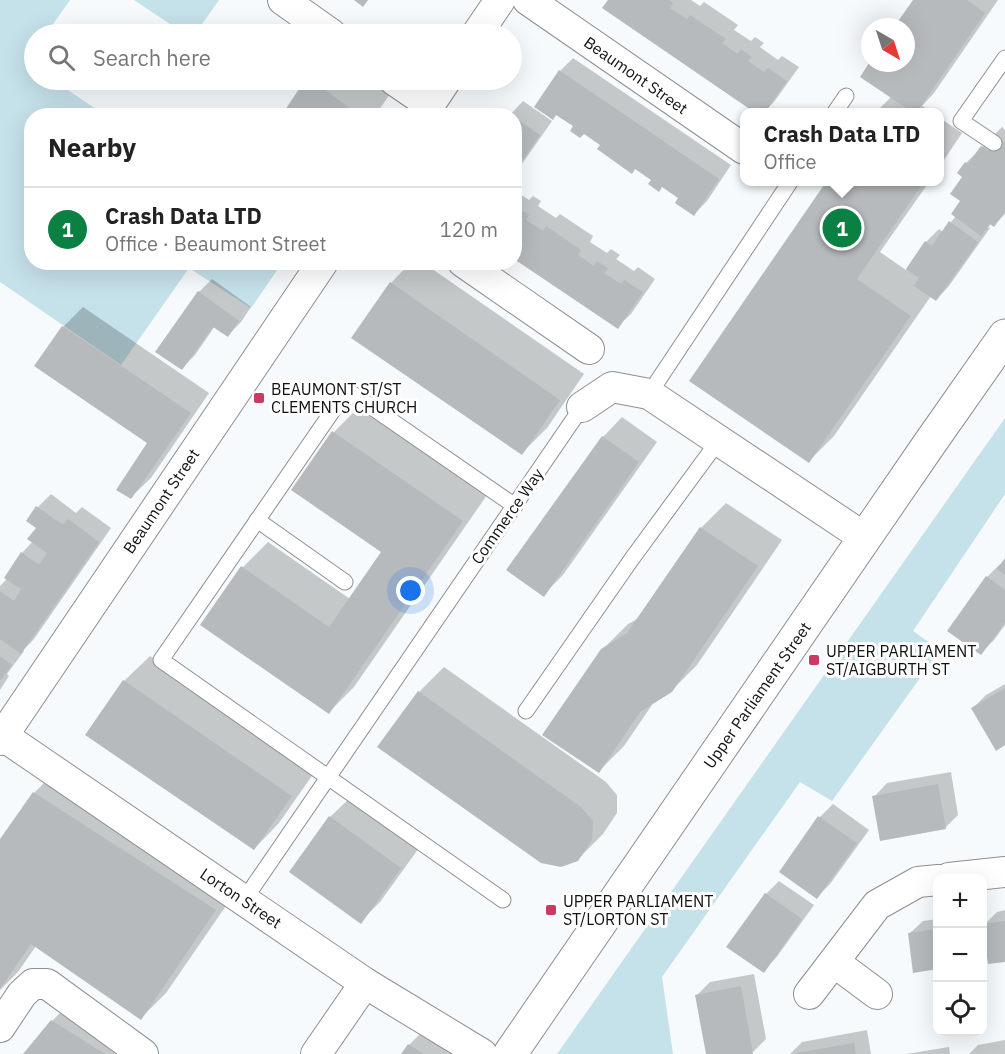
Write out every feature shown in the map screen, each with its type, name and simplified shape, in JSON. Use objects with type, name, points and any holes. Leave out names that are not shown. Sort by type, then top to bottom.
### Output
[{"type":"highway","name":"Upper Parliament Street","points":[[510,1054],[1005,336]]},
{"type":"street","points":[[283,0],[317,24]]},
{"type":"street","points":[[484,24],[500,0]]},
{"type":"street","name":"Beaumont Street","points":[[528,0],[740,146]]},
{"type":"street","points":[[405,90],[424,108]]},
{"type":"street","points":[[427,108],[439,90]]},
{"type":"street","name":"Beaumont Street","points":[[2,738],[318,270]]},
{"type":"street","points":[[475,270],[589,349]]},
{"type":"street","name":"Commerce Way","points":[[582,407],[612,387],[650,394],[865,538]]},
{"type":"street","name":"Lorton Street","points":[[2,738],[365,982],[482,1054]]},
{"type":"street","points":[[987,874],[1005,872]]},
{"type":"street","points":[[809,994],[877,904],[918,882],[933,880]]},
{"type":"street","points":[[834,962],[877,994]]},
{"type":"street","points":[[316,1054],[365,982]]},
{"type":"street","points":[[0,1027],[22,994],[33,984],[47,984],[142,1054]]},
{"type":"lane","points":[[994,143],[961,121],[1005,58]]},
{"type":"lane","points":[[838,108],[846,96]]},
{"type":"lane","points":[[650,394],[787,186]]},
{"type":"lane","points":[[503,900],[161,660],[347,390],[515,506]]},
{"type":"lane","name":"Commerce Way","points":[[244,900],[582,407]]},
{"type":"lane","points":[[526,711],[631,560],[719,440]]},
{"type":"lane","points":[[257,520],[345,582]]},
{"type":"shaded area","points":[[0,0],[70,0],[53,24],[24,24],[24,90],[68,90],[95,108],[24,108],[24,270],[188,270],[121,365],[0,282]]},
{"type":"shaded area","points":[[134,0],[219,0],[202,24],[170,24]]},
{"type":"shaded area","points":[[192,270],[277,270],[251,308]]},
{"type":"shaded area","points":[[1005,418],[1005,494],[913,631],[940,650],[832,801],[800,782],[662,977],[673,1054],[557,1054]]},
{"type":"building","points":[[354,0],[368,0],[363,7]]},
{"type":"building","points":[[608,0],[669,0],[673,3],[670,8],[687,19],[690,15],[726,39],[722,43],[738,54],[741,49],[752,57],[748,61],[764,72],[768,68],[787,81],[768,108],[748,108],[602,8]]},
{"type":"building","points":[[913,0],[967,0],[985,13],[920,108],[906,108],[860,77],[863,72],[915,72],[915,18],[900,18]]},
{"type":"building","points":[[559,70],[719,179],[694,216],[675,203],[678,198],[662,187],[659,192],[648,184],[651,180],[635,169],[632,174],[597,149],[600,145],[584,134],[580,138],[570,131],[573,126],[556,115],[553,120],[534,107]]},
{"type":"building","points":[[298,90],[325,90],[349,108],[286,108]]},
{"type":"building","points":[[522,123],[540,135],[522,161]]},
{"type":"building","points":[[998,138],[1005,143],[1005,212],[994,227],[990,224],[981,236],[951,214],[960,201],[950,194],[962,177],[957,173],[965,162],[968,164],[981,146],[988,151]]},
{"type":"building","points":[[823,186],[921,186],[857,279],[911,316],[809,463],[689,381]]},
{"type":"building","points":[[522,210],[529,215],[526,220],[543,231],[546,226],[581,250],[578,255],[594,266],[597,261],[608,268],[604,273],[621,284],[624,280],[643,292],[618,329],[522,264]]},
{"type":"building","points":[[949,221],[978,242],[936,301],[914,286],[919,278],[906,269],[925,241],[932,246]]},
{"type":"building","points":[[390,282],[560,400],[522,455],[351,338]]},
{"type":"building","points":[[198,291],[239,321],[228,337],[213,327],[182,370],[155,352]]},
{"type":"building","points":[[62,326],[191,413],[131,499],[116,490],[147,443],[34,366]]},
{"type":"building","points":[[332,431],[463,521],[329,714],[200,625],[241,566],[329,627],[381,552],[291,490]]},
{"type":"building","points":[[602,436],[639,462],[544,597],[506,570]]},
{"type":"building","points":[[36,506],[63,525],[68,519],[99,542],[21,654],[0,639],[0,591],[14,601],[21,589],[4,578],[21,552],[39,565],[47,553],[27,539],[36,528],[26,521]]},
{"type":"building","points":[[700,527],[758,566],[672,692],[640,712],[599,773],[542,735],[601,649],[627,633]]},
{"type":"building","points":[[1005,558],[1005,575],[997,569]]},
{"type":"building","points":[[986,576],[1005,590],[1005,623],[981,655],[947,631]]},
{"type":"building","points":[[0,656],[12,665],[0,681]]},
{"type":"building","points":[[123,680],[292,796],[254,850],[85,735]]},
{"type":"building","points":[[1005,688],[1005,745],[996,751],[971,708]]},
{"type":"building","points":[[418,691],[581,807],[593,821],[592,840],[578,861],[561,867],[541,863],[377,747]]},
{"type":"building","points":[[938,784],[946,829],[880,841],[872,796]]},
{"type":"building","points":[[33,792],[216,910],[141,1020],[31,944],[0,989],[0,839]]},
{"type":"building","points":[[329,816],[401,868],[361,924],[289,872]]},
{"type":"building","points":[[818,816],[857,843],[817,899],[779,872]]},
{"type":"building","points":[[765,893],[802,919],[764,973],[726,947]]},
{"type":"building","points":[[1005,921],[1005,962],[988,964],[987,923]]},
{"type":"building","points":[[933,930],[933,970],[913,973],[908,933]]},
{"type":"building","points":[[741,986],[753,1054],[706,1054],[695,995]]},
{"type":"building","points":[[51,1020],[105,1054],[23,1054]]},
{"type":"building","points":[[854,1043],[856,1054],[796,1054],[796,1053]]},
{"type":"building","points":[[408,1044],[424,1054],[401,1054]]},
{"type":"place","name":"Crash Data LTD","points":[[842,228]]},
{"type":"place","name":"BEAUMONT ST/ST CLEMENTS CHURCH","points":[[259,398]]},
{"type":"place","name":"UPPER PARLIAMENT ST/AIGBURTH ST","points":[[814,660]]},
{"type":"place","name":"UPPER PARLIAMENT ST/LORTON ST","points":[[551,910]]}]
